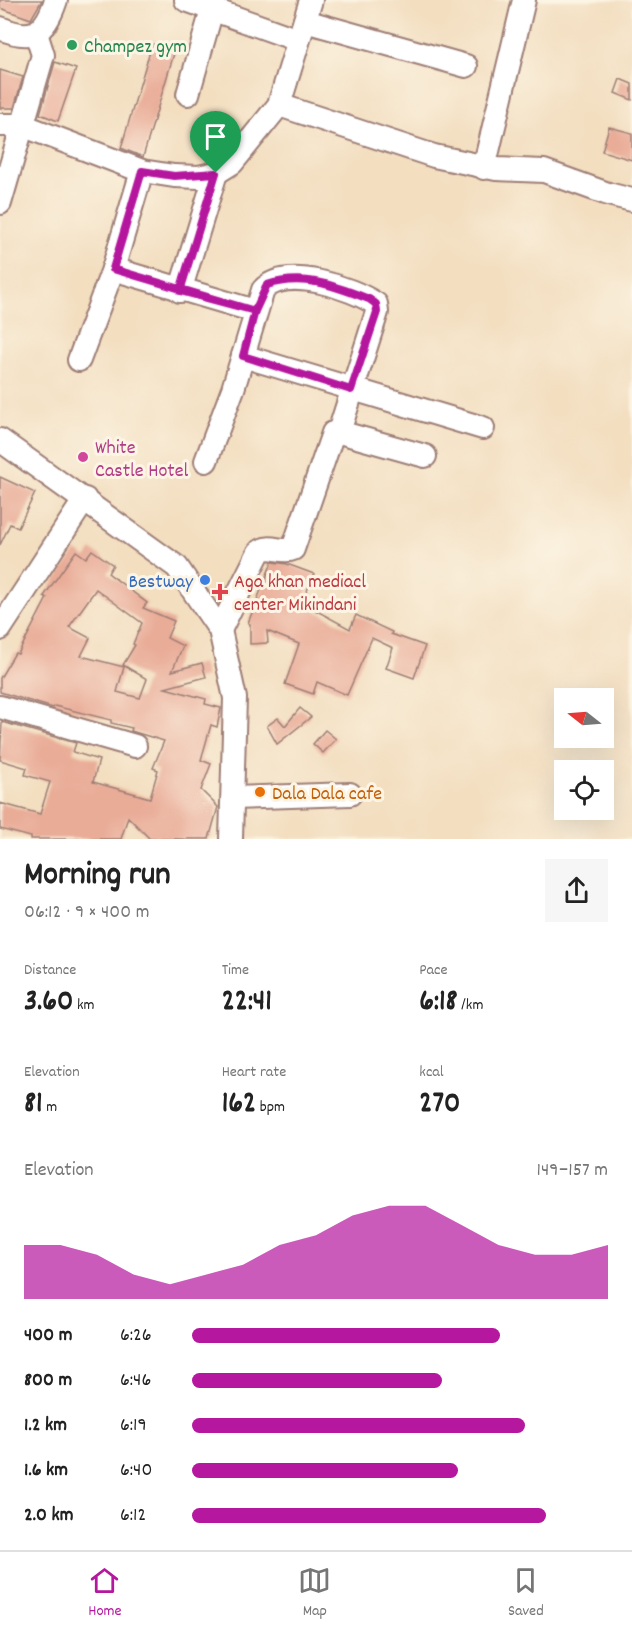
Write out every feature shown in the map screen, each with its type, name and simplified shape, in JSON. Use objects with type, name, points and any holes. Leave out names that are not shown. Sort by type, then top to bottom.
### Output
[{"type":"street","points":[[0,28],[13,34],[36,33],[44,25],[56,0]]},
{"type":"street","points":[[186,0],[212,10],[305,20],[466,66]]},
{"type":"street","points":[[484,168],[524,0]]},
{"type":"street","points":[[188,94],[212,10]]},
{"type":"street","points":[[11,125],[142,171],[174,176],[216,173],[238,157],[279,105],[305,20]]},
{"type":"street","points":[[0,203],[11,125],[43,56],[36,33]]},
{"type":"street","points":[[279,105],[434,156],[484,168],[544,171],[608,194],[632,200]]},
{"type":"street","points":[[79,360],[113,269],[142,171]]},
{"type":"street","points":[[180,291],[216,173]]},
{"type":"street","points":[[113,269],[180,291],[255,311]]},
{"type":"street","points":[[206,461],[243,356],[255,311],[267,285],[299,279],[322,282],[376,304],[377,312],[339,432]]},
{"type":"street","points":[[243,356],[483,429]]},
{"type":"street","points":[[220,630],[259,552],[267,548],[289,551],[293,549],[330,437],[339,432],[425,456]]},
{"type":"street","points":[[0,440],[177,567],[220,630],[235,698],[234,798],[231,839]]},
{"type":"street","points":[[0,629],[85,499]]},
{"type":"street","points":[[0,707],[135,746]]},
{"type":"street","points":[[234,798],[350,794]]},
{"type":"building","points":[[0,0],[42,0],[31,19],[0,8]]},
{"type":"building","points":[[152,44],[175,50],[143,157],[121,148]]},
{"type":"building","points":[[55,62],[76,69],[58,121],[40,114]]},
{"type":"building","points":[[0,70],[23,77],[14,108],[0,108]]},
{"type":"building","points":[[620,79],[632,84],[632,100],[615,93]]},
{"type":"building","points":[[609,127],[632,133],[632,160],[602,151]]},
{"type":"building","points":[[0,477],[35,493],[18,528],[10,524],[0,545]]},
{"type":"building","points":[[92,550],[113,565],[108,573],[147,603],[143,608],[174,621],[167,638],[183,646],[172,671],[202,663],[206,677],[165,688],[206,699],[205,704],[221,708],[217,727],[211,725],[201,760],[211,764],[201,790],[218,807],[209,839],[150,839],[128,817],[121,839],[31,839],[31,837],[0,829],[0,803],[40,814],[50,782],[25,775],[27,768],[0,760],[2,722],[76,743],[73,752],[99,760],[93,782],[150,798],[158,770],[153,768],[164,741],[131,731],[132,728],[111,723],[111,720],[55,706],[53,708],[0,692],[0,678],[15,653],[18,654],[47,598],[44,596],[76,551],[86,558]],"holes":[[[96,589],[142,623],[133,644],[135,645],[123,665],[147,679],[140,698],[117,692],[124,667],[81,656],[90,638],[69,627]]]},
{"type":"building","points":[[272,562],[287,564],[314,574],[302,603],[350,629],[356,615],[392,632],[391,634],[425,646],[414,678],[386,668],[393,648],[372,638],[347,695],[317,682],[313,694],[285,684],[299,644],[267,631],[268,643],[250,644],[250,624],[248,623]]},
{"type":"building","points":[[300,708],[311,717],[277,744],[267,726],[278,718],[285,726]]},
{"type":"building","points":[[325,730],[336,739],[323,753],[313,744]]},
{"type":"place","name":"Champez gym","points":[[72,45]]},
{"type":"place","name":"White Castle Hotel","points":[[83,457]]},
{"type":"place","name":"Bestway","points":[[205,580]]},
{"type":"place","name":"Aga khan mediacl center Mikindani","points":[[220,592]]},
{"type":"place","name":"Dala Dala cafe","points":[[260,792]]},
{"type":"route","points":[[216,173],[180,291],[255,311],[243,356],[351,390],[377,312],[376,304],[369,299],[322,282],[299,279],[267,285],[255,311],[180,291],[113,269],[142,171],[159,175],[199,177],[216,173]]}]
